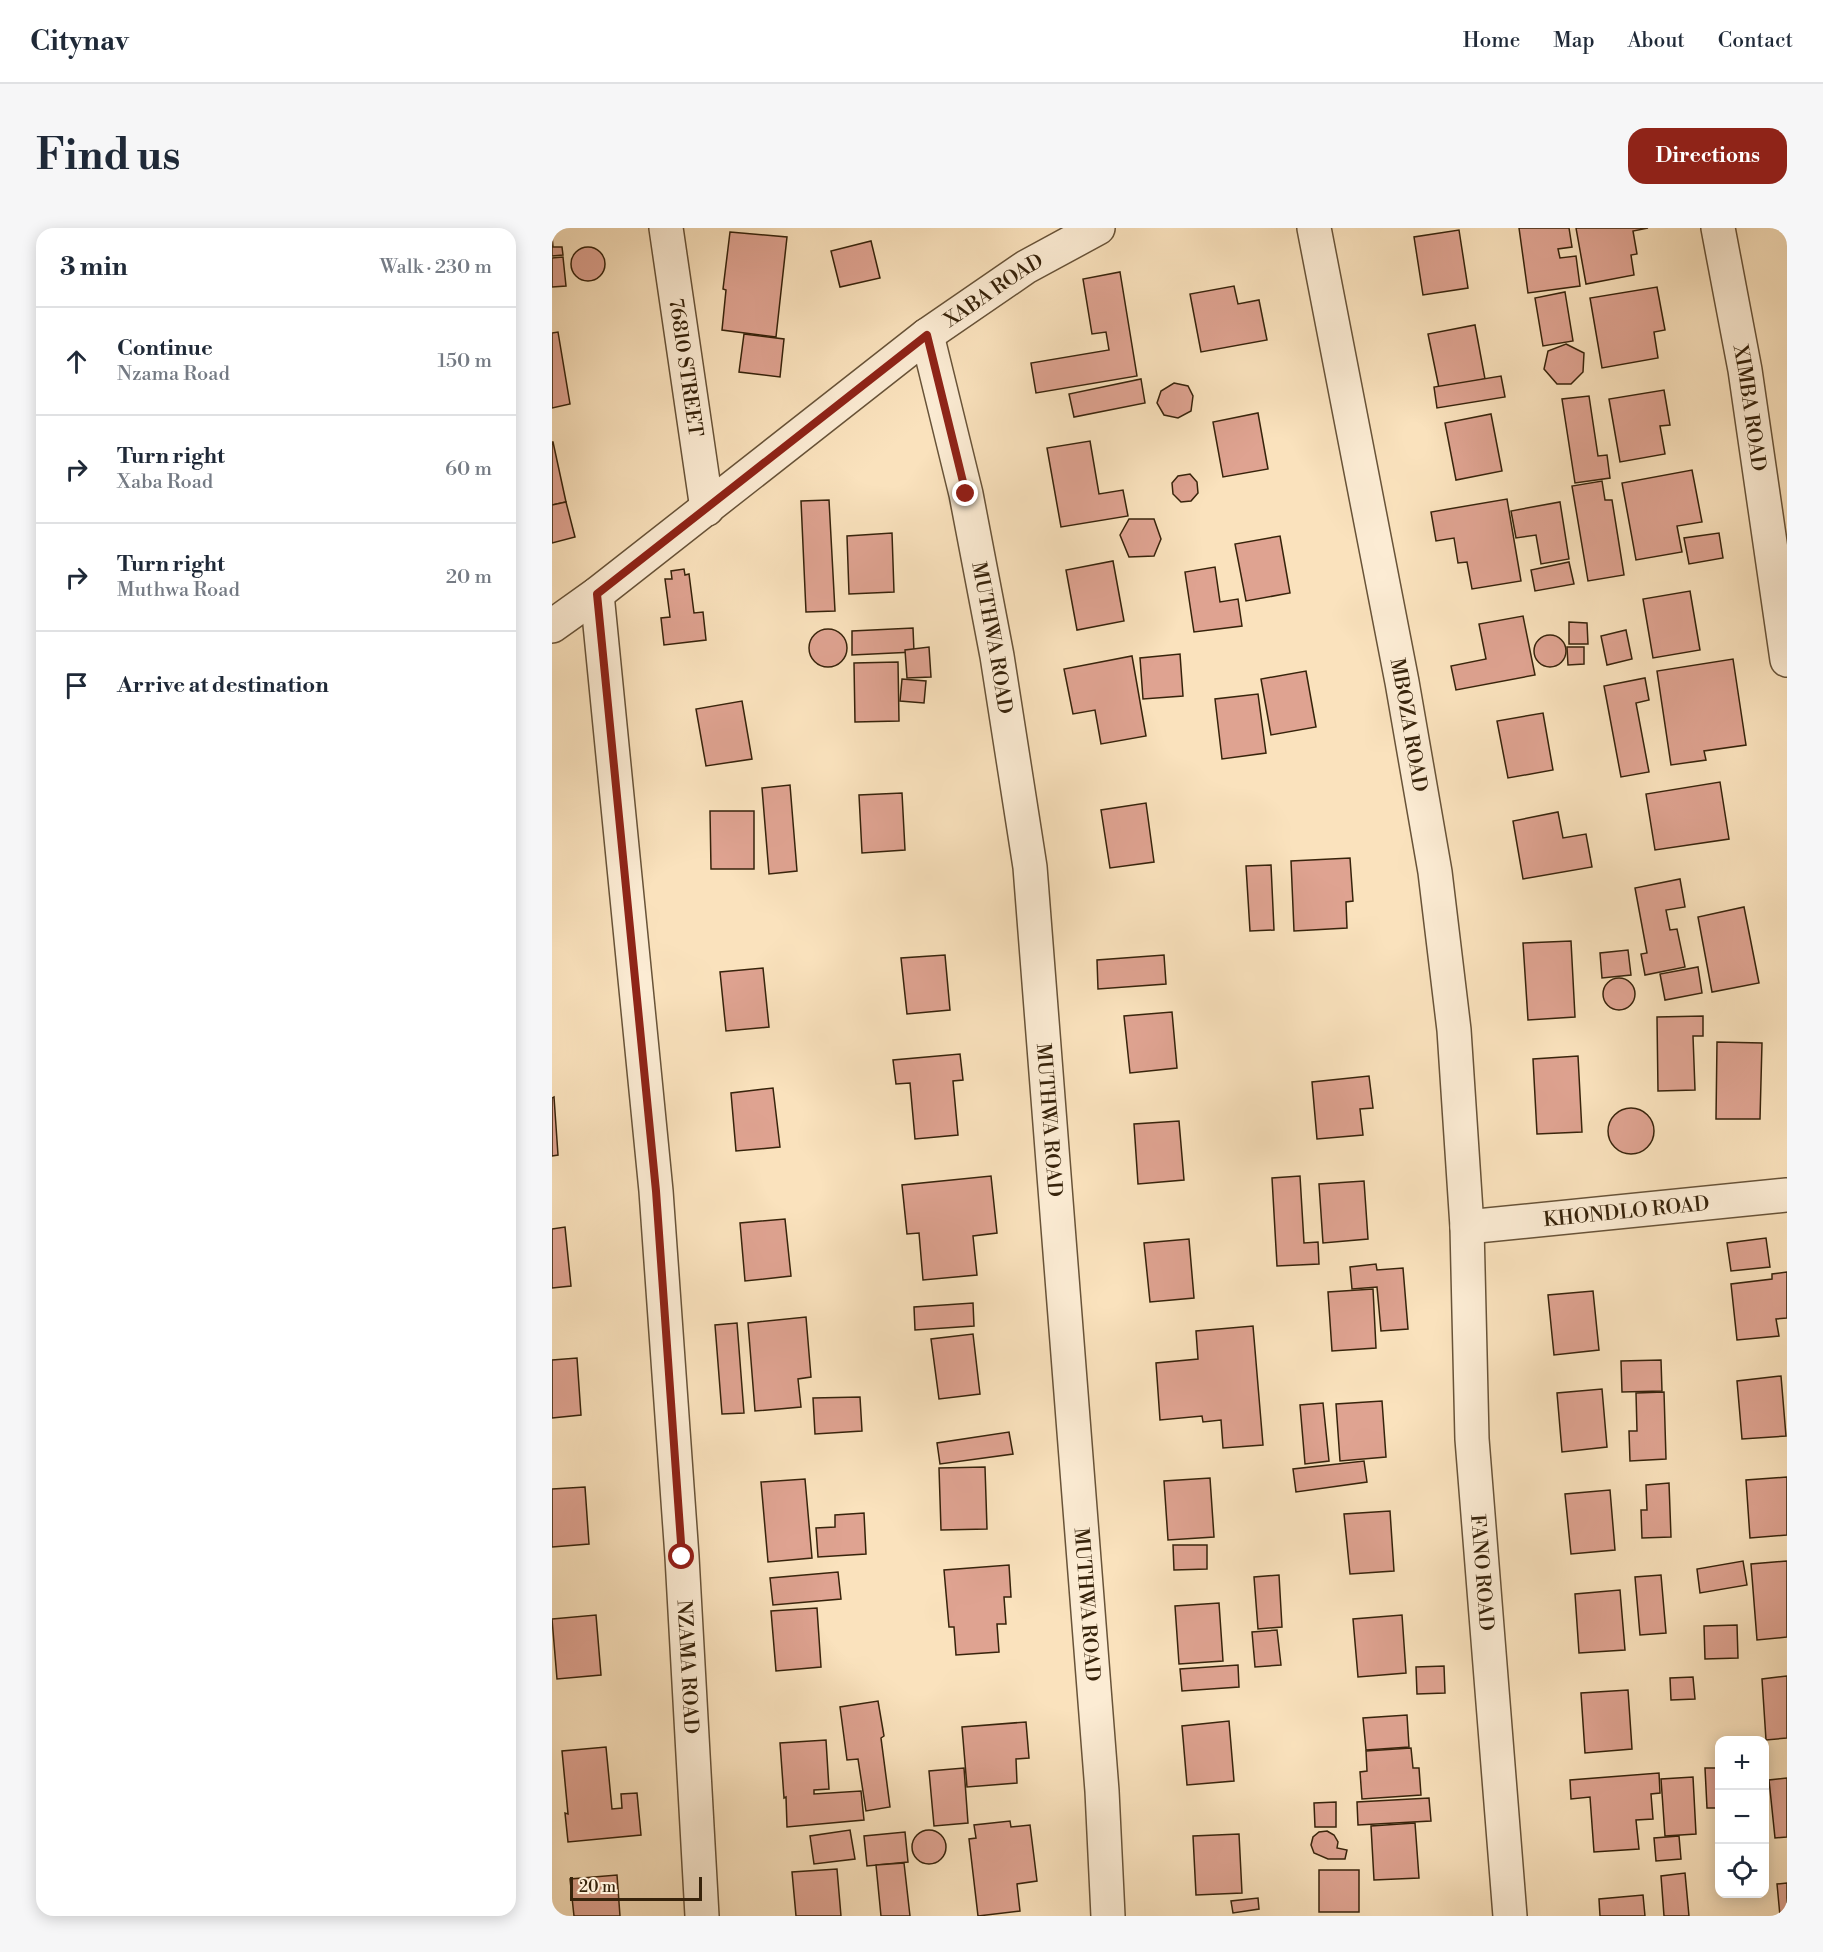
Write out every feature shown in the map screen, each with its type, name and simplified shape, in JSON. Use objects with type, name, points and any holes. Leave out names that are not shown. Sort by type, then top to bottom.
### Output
[{"type":"street","name":"76810 STREET","points":[[666,228],[707,509]]},
{"type":"street","name":"XABA ROAD","points":[[552,626],[707,509],[927,335],[1026,267],[1098,228]]},
{"type":"street","name":"MBOZA ROAD","points":[[1314,228],[1402,682],[1435,872],[1454,1030],[1467,1227]]},
{"type":"street","name":"XIMBA ROAD","points":[[1718,228],[1745,370],[1787,660]]},
{"type":"street","name":"MUTHWA ROAD","points":[[927,335],[966,494],[998,656],[1030,867],[1102,1791],[1108,1916]]},
{"type":"street","name":"NZAMA ROAD","points":[[597,594],[656,1191],[682,1557],[702,1916]]},
{"type":"street","name":"KHONDLO ROAD","points":[[1467,1227],[1787,1195]]},
{"type":"street","name":"FANO ROAD","points":[[1467,1227],[1472,1440],[1510,1916]]},
{"type":"building","points":[[1519,228],[1569,228],[1572,247],[1558,249],[1560,258],[1576,256],[1580,286],[1528,293]]},
{"type":"building","points":[[1576,228],[1648,228],[1633,231],[1637,254],[1631,255],[1634,275],[1586,284]]},
{"type":"building","points":[[1459,230],[1468,288],[1423,295],[1414,237]]},
{"type":"building","points":[[730,232],[787,237],[776,337],[722,330],[726,290],[723,289]]},
{"type":"building","points":[[552,235],[553,247],[562,247],[563,255],[552,256]]},
{"type":"building","points":[[871,241],[880,278],[840,287],[831,251]]},
{"type":"building","points":[[588,247],[600,252],[605,264],[600,276],[588,281],[576,276],[571,264],[576,252]]},
{"type":"building","points":[[563,257],[566,286],[552,287],[552,258]]},
{"type":"building","points":[[1120,272],[1137,376],[1036,393],[1031,363],[1109,350],[1106,332],[1092,334],[1083,279]]},
{"type":"building","points":[[1234,286],[1238,304],[1259,300],[1267,340],[1201,352],[1190,294]]},
{"type":"building","points":[[1657,287],[1665,330],[1654,332],[1658,358],[1602,368],[1590,298]]},
{"type":"building","points":[[1565,292],[1573,341],[1543,346],[1535,298]]},
{"type":"building","points":[[1475,325],[1485,379],[1439,388],[1428,334]]},
{"type":"building","points":[[558,332],[570,404],[552,408],[552,333]]},
{"type":"building","points":[[744,334],[784,339],[780,377],[739,372]]},
{"type":"building","points":[[1566,344],[1584,353],[1583,372],[1571,384],[1557,384],[1544,369],[1548,351]]},
{"type":"building","points":[[1501,376],[1505,397],[1437,408],[1434,387]]},
{"type":"building","points":[[1141,379],[1145,403],[1074,417],[1069,394]]},
{"type":"building","points":[[1174,383],[1188,386],[1193,396],[1191,411],[1178,418],[1164,415],[1157,403],[1161,391]]},
{"type":"building","points":[[1664,390],[1670,425],[1660,426],[1665,454],[1620,462],[1609,399]]},
{"type":"building","points":[[1589,396],[1598,456],[1607,455],[1610,478],[1575,483],[1562,399]]},
{"type":"building","points":[[1258,413],[1268,469],[1223,477],[1213,422]]},
{"type":"building","points":[[1491,414],[1502,471],[1456,480],[1445,423]]},
{"type":"building","points":[[1090,441],[1099,494],[1123,490],[1128,516],[1061,527],[1047,448]]},
{"type":"building","points":[[552,442],[566,502],[552,505]]},
{"type":"building","points":[[1692,470],[1702,522],[1677,526],[1682,552],[1636,560],[1622,483]]},
{"type":"building","points":[[1190,474],[1197,482],[1198,493],[1191,501],[1181,502],[1173,494],[1172,483],[1178,476]]},
{"type":"building","points":[[1602,481],[1605,500],[1612,500],[1624,575],[1588,581],[1572,486]]},
{"type":"building","points":[[1507,499],[1521,581],[1472,589],[1467,562],[1458,563],[1454,538],[1436,541],[1431,512]]},
{"type":"building","points":[[829,500],[835,611],[806,612],[801,501]]},
{"type":"building","points":[[566,502],[575,537],[552,543],[552,505]]},
{"type":"building","points":[[1560,502],[1569,559],[1541,564],[1536,535],[1516,538],[1511,511]]},
{"type":"building","points":[[1129,519],[1154,519],[1161,539],[1154,556],[1129,557],[1120,535]]},
{"type":"building","points":[[892,533],[894,592],[849,594],[847,536]]},
{"type":"building","points":[[1719,533],[1723,558],[1689,564],[1684,538]]},
{"type":"building","points":[[1280,536],[1290,593],[1246,601],[1235,544]]},
{"type":"building","points":[[1113,561],[1124,621],[1077,630],[1066,570]]},
{"type":"building","points":[[1569,562],[1574,584],[1535,591],[1531,570]]},
{"type":"building","points":[[1215,567],[1220,602],[1238,599],[1242,626],[1194,632],[1185,572]]},
{"type":"building","points":[[684,569],[685,575],[689,574],[694,613],[703,612],[706,640],[664,645],[661,618],[670,617],[665,579],[672,579],[671,571]]},
{"type":"building","points":[[1690,591],[1700,650],[1653,658],[1643,599]]},
{"type":"building","points":[[1523,616],[1535,675],[1456,690],[1451,666],[1486,659],[1479,624]]},
{"type":"building","points":[[1569,622],[1587,623],[1588,644],[1569,644]]},
{"type":"building","points":[[913,628],[914,652],[852,655],[852,631]]},
{"type":"building","points":[[828,629],[842,634],[847,648],[842,662],[828,667],[814,662],[809,648],[814,634]]},
{"type":"building","points":[[1626,630],[1632,659],[1607,665],[1601,636]]},
{"type":"building","points":[[1550,635],[1562,639],[1566,651],[1562,663],[1550,667],[1538,663],[1534,651],[1538,639]]},
{"type":"building","points":[[929,647],[931,677],[907,678],[905,650]]},
{"type":"building","points":[[1567,647],[1584,647],[1584,664],[1568,665]]},
{"type":"building","points":[[1180,654],[1183,696],[1143,699],[1140,658]]},
{"type":"building","points":[[1132,656],[1146,736],[1101,744],[1095,710],[1073,714],[1064,669]]},
{"type":"building","points":[[1733,659],[1746,745],[1704,751],[1706,760],[1671,765],[1657,671]]},
{"type":"building","points":[[898,662],[899,721],[855,722],[854,663]]},
{"type":"building","points":[[1306,671],[1316,727],[1271,735],[1261,679]]},
{"type":"building","points":[[1645,678],[1649,700],[1636,703],[1649,772],[1621,777],[1604,686]]},
{"type":"building","points":[[902,679],[926,681],[924,703],[900,701]]},
{"type":"building","points":[[1258,694],[1266,753],[1222,759],[1215,699]]},
{"type":"building","points":[[742,701],[752,759],[706,766],[696,709]]},
{"type":"building","points":[[1543,713],[1553,770],[1508,778],[1497,721]]},
{"type":"building","points":[[1720,782],[1729,839],[1655,850],[1646,794]]},
{"type":"building","points":[[790,785],[797,871],[769,874],[762,788]]},
{"type":"building","points":[[902,793],[905,850],[862,853],[859,795]]},
{"type":"building","points":[[1146,803],[1154,862],[1110,868],[1101,810]]},
{"type":"building","points":[[710,811],[754,811],[754,869],[711,869]]},
{"type":"building","points":[[1558,812],[1563,838],[1586,834],[1592,867],[1523,879],[1513,821]]},
{"type":"building","points":[[1350,858],[1353,901],[1346,902],[1347,928],[1294,931],[1291,861]]},
{"type":"building","points":[[1271,865],[1274,930],[1250,931],[1246,866]]},
{"type":"building","points":[[1680,879],[1685,907],[1666,910],[1670,930],[1677,929],[1685,967],[1645,975],[1641,954],[1647,953],[1635,888]]},
{"type":"building","points":[[1744,907],[1759,983],[1712,992],[1698,917]]},
{"type":"building","points":[[1571,941],[1575,1017],[1528,1020],[1523,943]]},
{"type":"building","points":[[1628,950],[1631,975],[1602,978],[1600,953]]},
{"type":"building","points":[[945,955],[950,1010],[907,1014],[901,958]]},
{"type":"building","points":[[1164,955],[1166,984],[1098,989],[1097,960]]},
{"type":"building","points":[[1698,967],[1702,993],[1665,1000],[1660,974]]},
{"type":"building","points":[[763,968],[769,1027],[726,1031],[720,972]]},
{"type":"building","points":[[1619,978],[1630,983],[1635,994],[1630,1005],[1619,1010],[1608,1005],[1603,994],[1608,983]]},
{"type":"building","points":[[1172,1012],[1177,1068],[1130,1073],[1124,1016]]},
{"type":"building","points":[[1703,1016],[1703,1036],[1693,1036],[1695,1090],[1658,1091],[1657,1017]]},
{"type":"building","points":[[1717,1042],[1762,1043],[1760,1119],[1716,1119]]},
{"type":"building","points":[[960,1054],[963,1080],[953,1081],[958,1135],[915,1139],[910,1083],[896,1084],[893,1060]]},
{"type":"building","points":[[1578,1056],[1582,1132],[1537,1134],[1533,1059]]},
{"type":"building","points":[[1369,1076],[1373,1108],[1360,1109],[1363,1135],[1317,1139],[1312,1082]]},
{"type":"building","points":[[773,1088],[780,1147],[736,1151],[731,1093]]},
{"type":"building","points":[[554,1097],[558,1155],[552,1156],[552,1098]]},
{"type":"building","points":[[1631,1108],[1647,1115],[1654,1131],[1647,1147],[1631,1154],[1615,1147],[1608,1131],[1615,1115]]},
{"type":"building","points":[[1179,1121],[1184,1180],[1138,1184],[1134,1124]]},
{"type":"building","points":[[991,1176],[997,1233],[973,1236],[977,1275],[923,1280],[919,1233],[907,1234],[902,1185]]},
{"type":"building","points":[[1300,1176],[1304,1243],[1318,1242],[1319,1264],[1277,1266],[1272,1178]]},
{"type":"building","points":[[1364,1181],[1368,1239],[1323,1243],[1319,1184]]},
{"type":"building","points":[[785,1219],[791,1276],[745,1281],[740,1223]]},
{"type":"building","points":[[565,1227],[571,1286],[552,1288],[552,1229]]},
{"type":"building","points":[[1766,1238],[1770,1267],[1731,1271],[1727,1243]]},
{"type":"building","points":[[1189,1239],[1194,1298],[1150,1302],[1144,1243]]},
{"type":"building","points":[[1376,1264],[1377,1270],[1403,1268],[1408,1329],[1381,1331],[1377,1287],[1352,1289],[1350,1267]]},
{"type":"building","points":[[1787,1272],[1787,1318],[1776,1319],[1779,1336],[1737,1340],[1731,1284],[1772,1279],[1772,1274]]},
{"type":"building","points":[[1373,1289],[1376,1348],[1332,1351],[1328,1292]]},
{"type":"building","points":[[1593,1291],[1599,1350],[1554,1355],[1548,1295]]},
{"type":"building","points":[[973,1303],[974,1326],[915,1330],[914,1307]]},
{"type":"building","points":[[806,1317],[811,1377],[798,1379],[801,1407],[755,1411],[748,1323]]},
{"type":"building","points":[[737,1323],[744,1413],[722,1414],[715,1325]]},
{"type":"building","points":[[1253,1326],[1263,1445],[1223,1448],[1221,1420],[1203,1422],[1202,1416],[1160,1420],[1156,1363],[1198,1359],[1196,1331]]},
{"type":"building","points":[[973,1334],[980,1394],[939,1399],[931,1339]]},
{"type":"building","points":[[577,1358],[581,1415],[552,1418],[552,1360]]},
{"type":"building","points":[[1661,1360],[1662,1391],[1622,1392],[1621,1361]]},
{"type":"building","points":[[1781,1376],[1786,1436],[1742,1439],[1737,1381]]},
{"type":"building","points":[[1602,1389],[1607,1447],[1562,1452],[1557,1393]]},
{"type":"building","points":[[1664,1392],[1666,1459],[1630,1461],[1629,1431],[1637,1431],[1636,1393]]},
{"type":"building","points":[[860,1397],[862,1431],[815,1434],[813,1398]]},
{"type":"building","points":[[1382,1401],[1386,1457],[1340,1461],[1336,1404]]},
{"type":"building","points":[[1323,1403],[1329,1461],[1305,1464],[1300,1405]]},
{"type":"building","points":[[1009,1432],[1013,1454],[940,1464],[937,1443]]},
{"type":"building","points":[[1364,1461],[1367,1482],[1296,1492],[1293,1469]]},
{"type":"building","points":[[985,1467],[987,1529],[941,1530],[939,1468]]},
{"type":"building","points":[[1787,1477],[1787,1535],[1750,1538],[1746,1480]]},
{"type":"building","points":[[1210,1478],[1214,1537],[1168,1540],[1164,1481]]},
{"type":"building","points":[[805,1479],[812,1558],[768,1562],[761,1482]]},
{"type":"building","points":[[1669,1483],[1671,1537],[1642,1538],[1641,1510],[1647,1510],[1646,1485]]},
{"type":"building","points":[[585,1487],[589,1544],[552,1547],[552,1489]]},
{"type":"building","points":[[1610,1490],[1615,1550],[1571,1554],[1565,1494]]},
{"type":"building","points":[[1390,1511],[1394,1571],[1350,1574],[1344,1514]]},
{"type":"building","points":[[864,1513],[866,1554],[818,1557],[816,1528],[835,1527],[835,1515]]},
{"type":"building","points":[[1173,1545],[1207,1545],[1207,1569],[1174,1570]]},
{"type":"building","points":[[1743,1561],[1747,1585],[1700,1593],[1697,1569]]},
{"type":"building","points":[[1787,1561],[1787,1637],[1757,1640],[1751,1564]]},
{"type":"building","points":[[1009,1565],[1011,1597],[1004,1597],[1006,1624],[997,1624],[999,1652],[956,1655],[954,1627],[949,1627],[944,1570]]},
{"type":"building","points":[[838,1572],[841,1599],[773,1605],[770,1578]]},
{"type":"building","points":[[1279,1575],[1282,1627],[1258,1629],[1254,1577]]},
{"type":"building","points":[[1661,1575],[1666,1633],[1640,1635],[1635,1577]]},
{"type":"building","points":[[1620,1590],[1625,1650],[1579,1653],[1575,1594]]},
{"type":"building","points":[[1219,1603],[1223,1661],[1179,1664],[1175,1606]]},
{"type":"building","points":[[817,1608],[821,1667],[776,1671],[771,1611]]},
{"type":"building","points":[[596,1615],[601,1675],[557,1679],[552,1619]]},
{"type":"building","points":[[1402,1615],[1406,1673],[1358,1677],[1353,1619]]},
{"type":"building","points":[[1737,1625],[1738,1658],[1705,1659],[1704,1626]]},
{"type":"building","points":[[1277,1630],[1281,1665],[1255,1667],[1252,1632]]},
{"type":"building","points":[[1238,1665],[1239,1687],[1182,1691],[1180,1669]]},
{"type":"building","points":[[1444,1666],[1445,1693],[1417,1694],[1416,1667]]},
{"type":"building","points":[[1787,1676],[1787,1738],[1769,1740],[1769,1736],[1766,1736],[1762,1679]]},
{"type":"building","points":[[1693,1677],[1695,1699],[1671,1700],[1670,1678]]},
{"type":"building","points":[[1628,1690],[1632,1749],[1585,1753],[1581,1693]]},
{"type":"building","points":[[878,1701],[884,1736],[881,1738],[890,1807],[866,1811],[858,1759],[847,1760],[840,1707]]},
{"type":"building","points":[[1407,1715],[1409,1747],[1366,1750],[1363,1718]]},
{"type":"building","points":[[1229,1721],[1234,1781],[1187,1785],[1182,1726]]},
{"type":"building","points":[[1026,1722],[1029,1758],[1016,1759],[1017,1783],[967,1787],[962,1727]]},
{"type":"building","points":[[826,1740],[829,1789],[814,1790],[814,1794],[861,1791],[864,1820],[787,1827],[780,1743]]},
{"type":"building","points":[[606,1747],[612,1809],[622,1808],[621,1794],[637,1793],[641,1835],[568,1842],[565,1813],[568,1814],[562,1751]]},
{"type":"building","points":[[1411,1748],[1413,1768],[1419,1768],[1421,1795],[1362,1799],[1360,1772],[1367,1771],[1366,1751]]},
{"type":"building","points":[[964,1768],[968,1823],[934,1826],[929,1771]]},
{"type":"building","points":[[1705,1768],[1715,1768],[1715,1808],[1707,1808]]},
{"type":"building","points":[[1659,1773],[1660,1793],[1651,1794],[1653,1819],[1636,1820],[1639,1849],[1594,1852],[1590,1797],[1571,1799],[1570,1780]]},
{"type":"building","points":[[1693,1777],[1696,1834],[1665,1836],[1661,1779]]},
{"type":"building","points":[[1787,1778],[1787,1837],[1775,1838],[1769,1780]]},
{"type":"building","points":[[1429,1798],[1431,1821],[1358,1825],[1357,1802]]},
{"type":"building","points":[[1336,1802],[1336,1827],[1315,1827],[1314,1803]]},
{"type":"building","points":[[1010,1821],[1011,1827],[1030,1825],[1037,1881],[1017,1884],[1020,1911],[978,1916],[969,1839],[976,1838],[974,1825]]},
{"type":"building","points":[[1415,1823],[1419,1878],[1374,1880],[1371,1826]]},
{"type":"building","points":[[850,1830],[855,1859],[814,1864],[810,1836]]},
{"type":"building","points":[[929,1830],[941,1835],[946,1847],[941,1859],[929,1864],[917,1859],[912,1847],[917,1835]]},
{"type":"building","points":[[1327,1831],[1334,1835],[1338,1842],[1337,1848],[1347,1850],[1345,1859],[1328,1859],[1314,1853],[1311,1845],[1313,1837],[1319,1832]]},
{"type":"building","points":[[905,1832],[908,1862],[867,1866],[864,1836]]},
{"type":"building","points":[[1239,1834],[1242,1893],[1196,1895],[1193,1836]]},
{"type":"building","points":[[1679,1836],[1681,1859],[1656,1861],[1654,1838]]},
{"type":"building","points":[[904,1863],[910,1916],[881,1916],[876,1865]]},
{"type":"building","points":[[837,1869],[841,1916],[796,1916],[792,1872]]},
{"type":"building","points":[[1319,1870],[1359,1870],[1359,1912],[1319,1912]]},
{"type":"building","points":[[1685,1873],[1689,1916],[1664,1916],[1661,1876]]},
{"type":"building","points":[[617,1875],[620,1916],[574,1916],[570,1879]]},
{"type":"building","points":[[1787,1883],[1787,1916],[1780,1916],[1777,1884]]},
{"type":"building","points":[[1643,1895],[1645,1916],[1600,1916],[1599,1899]]},
{"type":"building","points":[[1258,1898],[1259,1909],[1233,1913],[1231,1901]]},
{"type":"route","points":[[682,1557],[656,1191],[597,594],[927,335],[966,494]]}]
